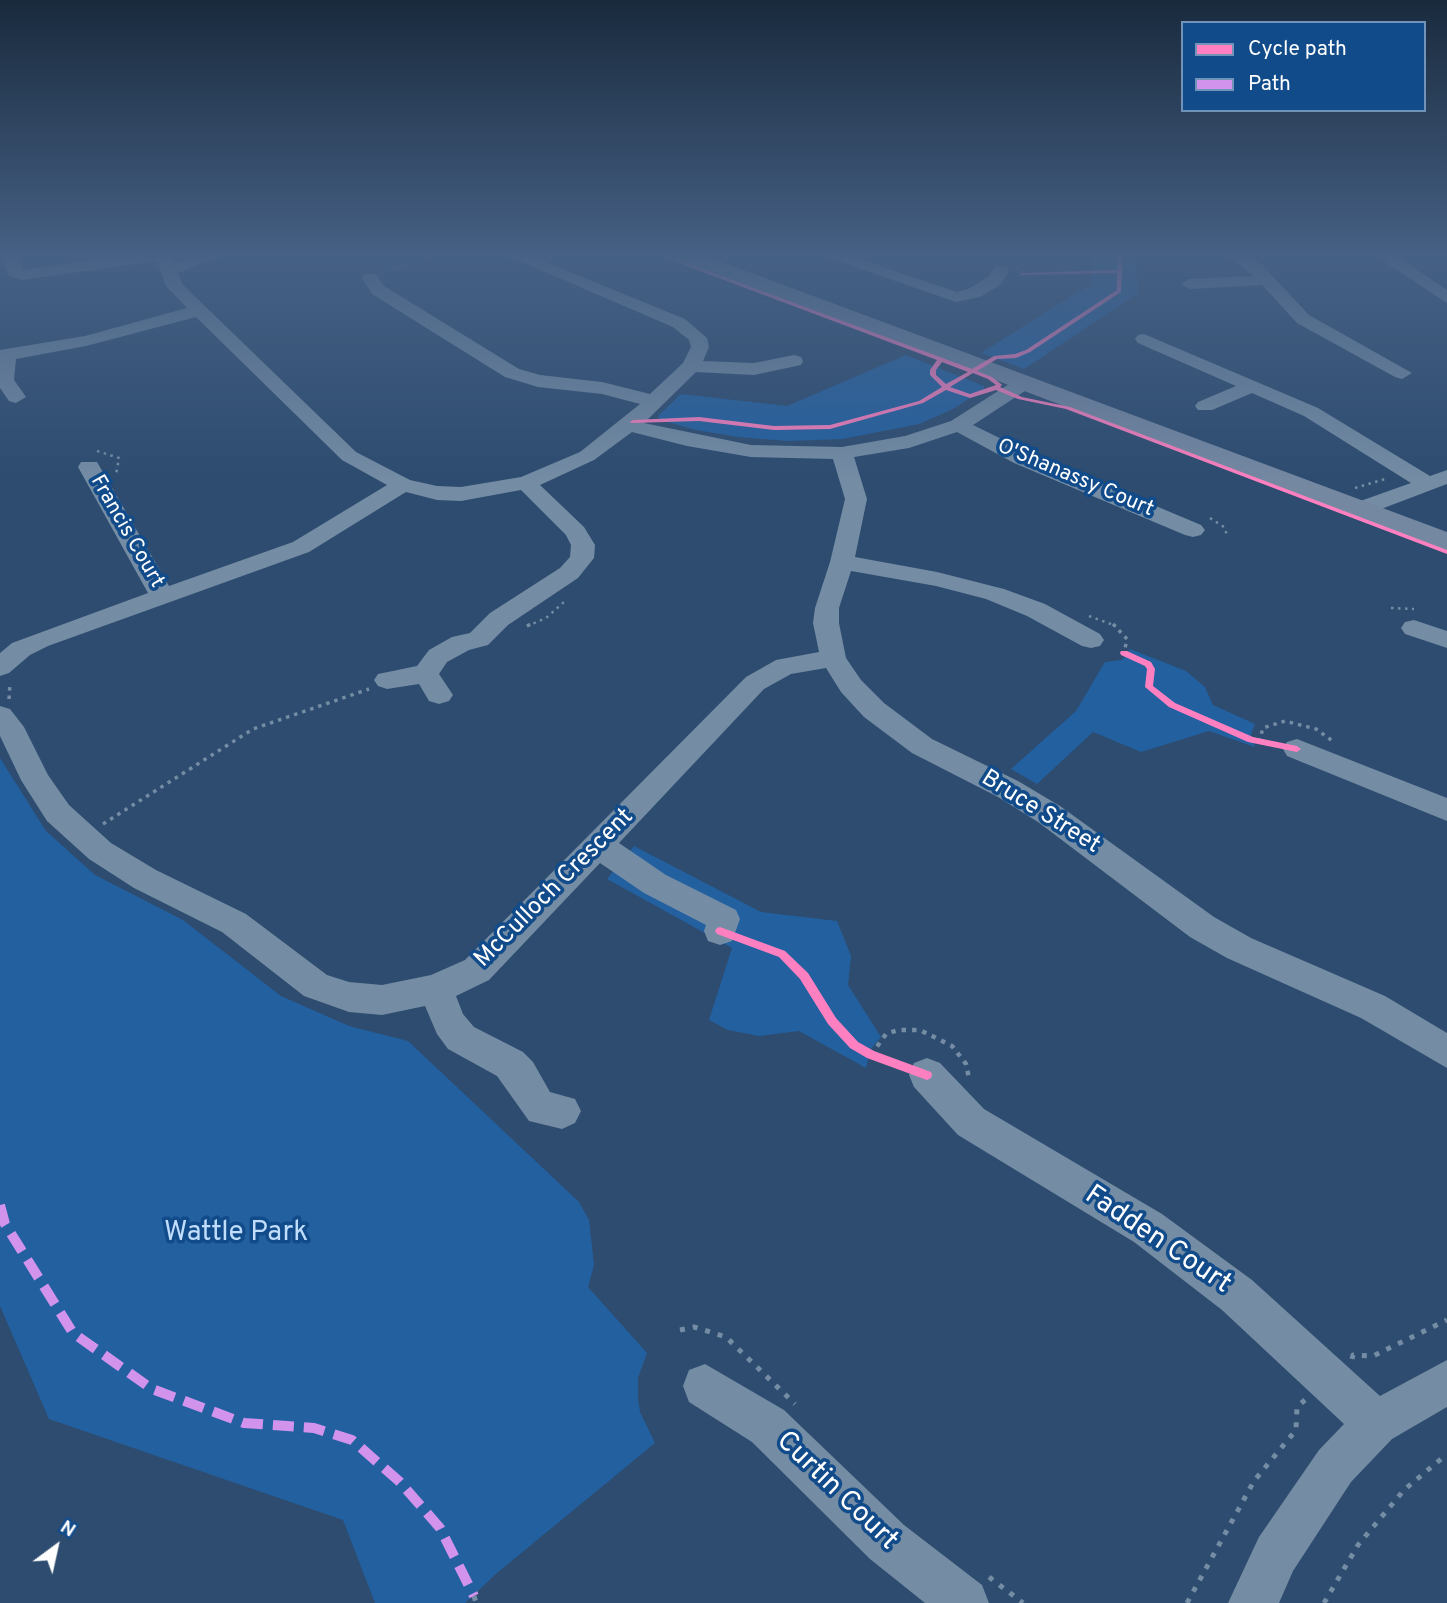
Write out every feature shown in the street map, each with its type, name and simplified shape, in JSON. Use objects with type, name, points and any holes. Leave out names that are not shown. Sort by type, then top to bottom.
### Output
[{"type":"main road","points":[[884,331],[1447,542]]},
{"type":"street","points":[[16,397],[4,380],[3,356],[86,341],[124,331]]},
{"type":"street","points":[[218,331],[329,440],[373,471],[403,485],[461,494],[526,483],[587,456],[629,425],[691,366],[700,347],[698,338],[691,331]]},
{"type":"street","points":[[444,331],[512,373],[538,381],[609,389],[653,401]]},
{"type":"street","points":[[1326,331],[1410,371],[1383,379]]},
{"type":"street","points":[[1144,339],[1311,412],[1427,478]]},
{"type":"street","points":[[1153,360],[1172,351]]},
{"type":"street","points":[[691,366],[754,369],[791,355],[817,364]]},
{"type":"street","points":[[629,425],[687,440],[751,452],[842,453],[909,442],[958,425],[1024,383]]},
{"type":"street","points":[[1205,406],[1253,386]]},
{"type":"street","name":"O'Shanassy Court","points":[[958,425],[1022,458],[1194,530]]},
{"type":"street","name":"Bruce Street","points":[[842,453],[856,499],[842,562],[827,607],[826,623],[833,658],[851,686],[898,730],[1049,814],[1202,928],[1239,948],[1373,1007],[1447,1052]]},
{"type":"street","name":"Francis Court","points":[[89,467],[163,597]]},
{"type":"street","points":[[1360,509],[1427,478]]},
{"type":"street","points":[[387,680],[433,685],[438,656],[461,643],[479,639],[499,619],[569,573],[582,558],[583,545],[576,532],[526,483]]},
{"type":"street","points":[[6,672],[21,649],[39,640],[301,547],[403,485]]},
{"type":"street","points":[[842,562],[937,579],[995,594],[1036,610],[1091,640]]},
{"type":"street","points":[[1414,628],[1447,640]]},
{"type":"street","name":"McCulloch Crescent","points":[[6,710],[14,734],[36,780],[58,813],[100,851],[130,870],[224,917],[316,986],[349,997],[383,1000],[436,989],[477,970],[761,678],[785,666],[833,658]]},
{"type":"street","points":[[1297,749],[1447,810]]},
{"type":"street","points":[[599,846],[655,884],[724,919],[720,931]]},
{"type":"street","points":[[436,989],[449,1023],[461,1038],[510,1064],[520,1074],[535,1102],[542,1109],[562,1111]]},
{"type":"street","name":"Fadden Court","points":[[927,1075],[971,1122],[1148,1228],[1237,1295],[1376,1423]]},
{"type":"street","points":[[1253,1603],[1276,1554],[1335,1466],[1376,1423],[1447,1382]]},
{"type":"street","name":"Curtin Court","points":[[705,1386],[768,1426],[887,1542],[973,1588]]},
{"type":"path","points":[[1320,494],[1327,488],[1353,488],[1427,478]]},
{"type":"path","points":[[6,672],[6,710]]},
{"type":"path","points":[[97,828],[253,729],[387,680]]},
{"type":"path","points":[[1251,740],[1297,749]]},
{"type":"path","points":[[863,1050],[882,1059]]},
{"type":"path","points":[[1186,1603],[1254,1481],[1296,1430],[1298,1403],[1340,1391],[1353,1355],[1373,1356],[1447,1320]]},
{"type":"path","points":[[680,1330],[694,1327],[726,1337],[800,1409]]},
{"type":"path","points":[[1324,1603],[1358,1545],[1404,1490],[1447,1454]]},
{"type":"path","points":[[973,1588],[1023,1603]]},
{"type":"green space","points":[[1016,331],[1081,331],[1024,369],[981,353]]},
{"type":"green space","points":[[906,355],[984,386],[984,389],[953,409],[919,424],[842,439],[787,441],[739,437],[696,430],[660,420],[658,416],[681,394],[787,406]]},
{"type":"green space","points":[[1130,649],[1186,671],[1205,687],[1213,705],[1255,724],[1251,734],[1255,747],[1209,731],[1141,752],[1093,732],[1037,784],[1011,769],[1076,711],[1105,662],[1122,660]]},
{"type":"green space","name":"Wattle Park","points":[[0,758],[46,831],[95,875],[183,920],[281,996],[349,1026],[408,1041],[579,1202],[589,1220],[594,1265],[588,1287],[647,1353],[638,1378],[638,1398],[640,1412],[655,1443],[497,1573],[465,1603],[375,1603],[343,1520],[49,1419],[0,1306]]},
{"type":"green space","points":[[634,846],[761,912],[837,921],[851,956],[848,985],[881,1037],[870,1050],[866,1068],[799,1031],[759,1036],[728,1030],[709,1020],[732,948],[607,879]]},
{"type":"marked path","points":[[0,1205],[5,1224],[73,1333],[152,1389],[244,1423],[314,1428],[352,1440],[400,1482],[440,1528],[474,1596]]},
{"type":"cycle path","points":[[863,331],[990,378],[999,385],[996,388],[1020,398],[1068,408],[1447,552]]},
{"type":"cycle path","points":[[633,422],[699,419],[774,428],[830,427],[921,402],[996,357],[1016,356],[1028,351],[1059,331]]},
{"type":"cycle path","points":[[941,359],[933,370],[933,375],[947,388],[970,396],[996,388]]},
{"type":"cycle path","points":[[1124,653],[1148,664],[1151,669],[1149,687],[1172,705],[1251,740],[1297,749]]},
{"type":"cycle path","points":[[720,931],[782,954],[804,976],[832,1021],[854,1045],[871,1055],[927,1075]]}]
